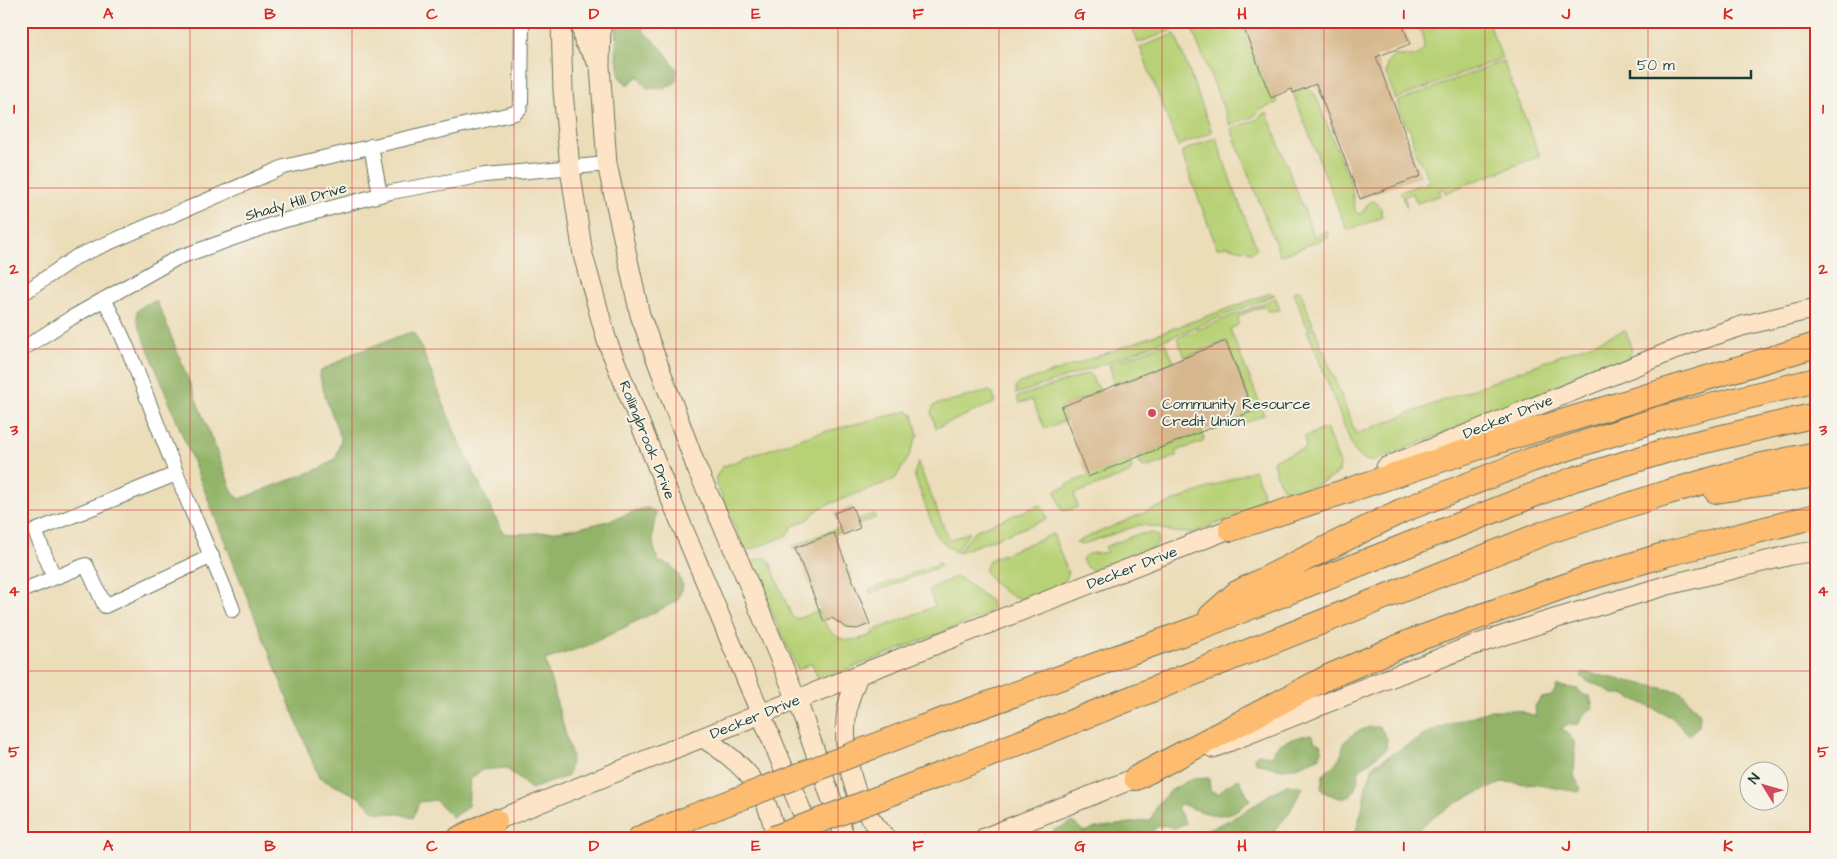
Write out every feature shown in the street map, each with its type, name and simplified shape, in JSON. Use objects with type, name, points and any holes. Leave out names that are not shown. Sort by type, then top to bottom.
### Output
[{"type":"highway","points":[[1231,529],[1492,443],[1816,345]]},
{"type":"highway","points":[[1198,628],[1237,593],[1410,508],[1531,460],[1662,418],[1816,380]]},
{"type":"highway","points":[[640,838],[921,728],[1198,628],[1574,480],[1675,448],[1816,415]]},
{"type":"highway","points":[[775,838],[940,775],[1547,532],[1662,494],[1758,466],[1816,454]]},
{"type":"highway","points":[[1547,532],[1698,494],[1816,474]]},
{"type":"highway","points":[[1136,778],[1328,678],[1412,641],[1578,581],[1668,554],[1816,516]]},
{"type":"highway","points":[[460,838],[495,821]]},
{"type":"main road","name":"Rollingbrook Drive","points":[[561,21],[563,91],[570,168],[583,255],[607,341],[812,838]]},
{"type":"main road","points":[[581,21],[584,41],[600,66]]},
{"type":"main road","points":[[601,21],[600,66],[607,164],[640,315],[697,469],[739,561],[798,700],[845,838]]},
{"type":"main road","name":"Decker Drive","points":[[451,838],[858,675],[1231,529],[1694,342],[1742,326],[1816,308]]},
{"type":"main road","points":[[984,838],[1486,642],[1668,585],[1791,555],[1816,551]]},
{"type":"main road","points":[[858,675],[848,704],[845,747],[858,796],[870,818],[886,838]]},
{"type":"main road","points":[[703,738],[727,752],[747,771],[762,794],[773,820],[775,838]]},
{"type":"street","points":[[21,295],[76,257],[284,167],[515,113],[520,108],[521,102],[522,21]]},
{"type":"street","points":[[371,146],[380,194]]},
{"type":"street","name":"Shady Hill Drive","points":[[21,350],[104,299],[177,258],[282,221],[380,194],[485,174],[607,164]]},
{"type":"street","points":[[104,299],[117,324],[176,474],[234,610]]},
{"type":"street","points":[[54,577],[35,531],[176,474]]},
{"type":"street","points":[[21,591],[86,566],[105,606],[212,556]]},
{"type":"green space","points":[[617,21],[647,21],[642,30],[663,50],[677,69],[676,82],[664,89],[647,88],[638,76],[628,85],[620,78],[616,52]]},
{"type":"green space","points":[[1130,21],[1169,21],[1173,30],[1138,43]]},
{"type":"green space","points":[[1211,21],[1243,21],[1271,97],[1275,96],[1277,103],[1260,110],[1255,116],[1230,125],[1192,29]]},
{"type":"green space","points":[[1411,21],[1488,21],[1502,58],[1396,99],[1386,75],[1387,63],[1394,56],[1415,56],[1424,48],[1423,35]]},
{"type":"green space","points":[[1175,34],[1212,132],[1178,146],[1140,47]]},
{"type":"green space","points":[[1503,61],[1540,156],[1445,193],[1444,188],[1439,190],[1441,195],[1417,203],[1412,193],[1404,197],[1407,207],[1400,192],[1419,185],[1425,185],[1429,179],[1415,152],[1410,129],[1406,127],[1397,102]]},
{"type":"green space","points":[[1306,87],[1315,94],[1351,184],[1355,210],[1359,214],[1362,213],[1369,202],[1374,201],[1381,208],[1382,217],[1347,231],[1293,93]]},
{"type":"green space","points":[[1267,113],[1314,236],[1327,231],[1329,237],[1280,256],[1231,129],[1258,119],[1262,114]]},
{"type":"green space","points":[[1216,137],[1257,249],[1252,252],[1226,246],[1217,248],[1181,152]]},
{"type":"green space","points":[[1300,290],[1313,325],[1307,327],[1293,292]]},
{"type":"green space","points":[[1270,293],[1275,295],[1107,363],[1016,394],[1016,387],[1019,383],[1060,370]]},
{"type":"green space","points":[[1276,298],[1280,310],[1268,311],[1263,306],[1239,316],[1238,325],[1230,329],[1260,404],[1252,407],[1226,341],[1185,357],[1177,338]]},
{"type":"green space","points":[[156,301],[233,493],[240,499],[321,468],[336,458],[341,439],[325,396],[319,372],[352,354],[413,332],[419,342],[456,435],[503,533],[527,534],[584,527],[647,508],[656,512],[653,532],[654,547],[659,562],[672,567],[681,581],[683,586],[677,601],[589,645],[545,660],[572,757],[568,776],[531,789],[506,768],[481,770],[470,780],[468,807],[452,817],[435,800],[419,802],[413,818],[400,814],[375,812],[359,797],[319,778],[137,321],[137,311],[144,305]]},
{"type":"green space","points":[[1314,327],[1322,347],[1315,350],[1307,330]]},
{"type":"green space","points":[[1624,331],[1632,351],[1625,361],[1372,462],[1361,458],[1353,449],[1316,352],[1323,349],[1356,434]]},
{"type":"green space","points":[[1165,343],[1174,362],[1113,386],[1109,365]]},
{"type":"green space","points":[[1090,373],[1094,382],[1102,391],[1061,407],[1066,420],[1045,429],[1032,400],[1019,403],[1017,397]]},
{"type":"green space","points":[[989,391],[992,392],[994,403],[936,428],[931,413],[934,405]]},
{"type":"green space","points":[[1261,407],[1264,415],[1240,425],[1238,419],[1220,427],[1219,424]]},
{"type":"green space","points":[[908,411],[913,415],[918,434],[908,458],[895,479],[822,507],[809,519],[794,525],[786,536],[750,550],[743,547],[716,483],[716,477],[722,467],[815,434]]},
{"type":"green space","points":[[1326,428],[1340,464],[1339,472],[1320,483],[1304,489],[1289,490],[1284,488],[1276,472],[1273,462],[1275,459],[1306,448],[1304,437]]},
{"type":"green space","points":[[1202,431],[1203,442],[1176,451],[1177,456],[1146,468],[1140,464],[1138,457]]},
{"type":"green space","points":[[1130,460],[1132,467],[1130,473],[1074,494],[1078,507],[1065,511],[1062,510],[1055,491],[1067,486],[1067,484]]},
{"type":"green space","points":[[918,463],[949,540],[970,532],[955,552],[937,537],[914,474]]},
{"type":"green space","points":[[1254,470],[1262,489],[1262,498],[1257,508],[1193,533],[1172,532],[1158,527],[1140,525],[1080,545],[1076,542],[1146,512]]},
{"type":"green space","points":[[1040,505],[1047,519],[957,553],[976,530]]},
{"type":"green space","points":[[873,514],[876,515],[875,518],[795,550],[792,549],[793,546]]},
{"type":"green space","points":[[1152,533],[1158,535],[1156,546],[1153,549],[1096,571],[1091,570],[1084,564],[1082,559],[1084,556],[1107,552],[1105,547],[1138,534]]},
{"type":"green space","points":[[1053,534],[1068,573],[1061,585],[1054,589],[1029,598],[1015,597],[1006,593],[985,571],[989,560]]},
{"type":"green space","points":[[764,557],[769,560],[792,617],[798,619],[819,610],[823,620],[833,634],[846,640],[854,640],[874,634],[873,631],[935,606],[929,589],[955,577],[960,578],[991,601],[992,608],[986,615],[819,681],[812,663],[798,670],[752,568],[754,561]]},
{"type":"green space","points":[[939,563],[941,566],[870,594],[869,590]]},
{"type":"green space","points":[[1583,672],[1681,692],[1700,714],[1699,726],[1689,735],[1671,717],[1623,694],[1613,694],[1603,687],[1588,682],[1581,676]]},
{"type":"green space","points":[[1557,686],[1578,689],[1583,695],[1590,696],[1593,708],[1584,714],[1579,724],[1566,725],[1562,728],[1574,741],[1574,776],[1581,789],[1579,792],[1539,785],[1504,782],[1463,799],[1430,819],[1409,838],[1354,838],[1366,786],[1374,765],[1435,729],[1491,710],[1516,710],[1536,716],[1535,706],[1541,698],[1552,696]]},
{"type":"green space","points":[[1369,727],[1380,727],[1387,738],[1386,749],[1359,770],[1357,784],[1349,796],[1339,798],[1325,793],[1321,788],[1323,775],[1336,763],[1342,753],[1343,743],[1355,733]]},
{"type":"green space","points":[[1311,734],[1315,742],[1322,745],[1320,757],[1302,765],[1282,769],[1255,762],[1254,757],[1258,754],[1269,756],[1283,743]]},
{"type":"green space","points":[[1209,778],[1210,790],[1218,794],[1226,786],[1239,779],[1250,800],[1233,812],[1217,815],[1181,804],[1177,808],[1186,823],[1174,828],[1165,825],[1156,827],[1152,833],[1153,838],[1139,838],[1137,836],[1133,838],[1046,838],[1052,831],[1073,822],[1084,832],[1096,828],[1151,820],[1157,805],[1170,791],[1191,779]]},
{"type":"green space","points":[[1287,785],[1303,787],[1289,813],[1269,838],[1186,838],[1237,816]]},
{"type":"building","points":[[1241,21],[1401,21],[1410,44],[1376,57],[1421,176],[1360,199],[1316,84],[1293,93],[1292,89],[1271,98]]},
{"type":"building","points":[[1226,341],[1253,411],[1088,477],[1061,407]]},
{"type":"building","points":[[852,506],[860,528],[843,535],[834,513]]},
{"type":"building","points":[[834,533],[870,624],[857,629],[847,628],[832,618],[824,622],[795,548]]},
{"type":"place","name":"Community Resource Credit Union","points":[[1152,413]]}]
